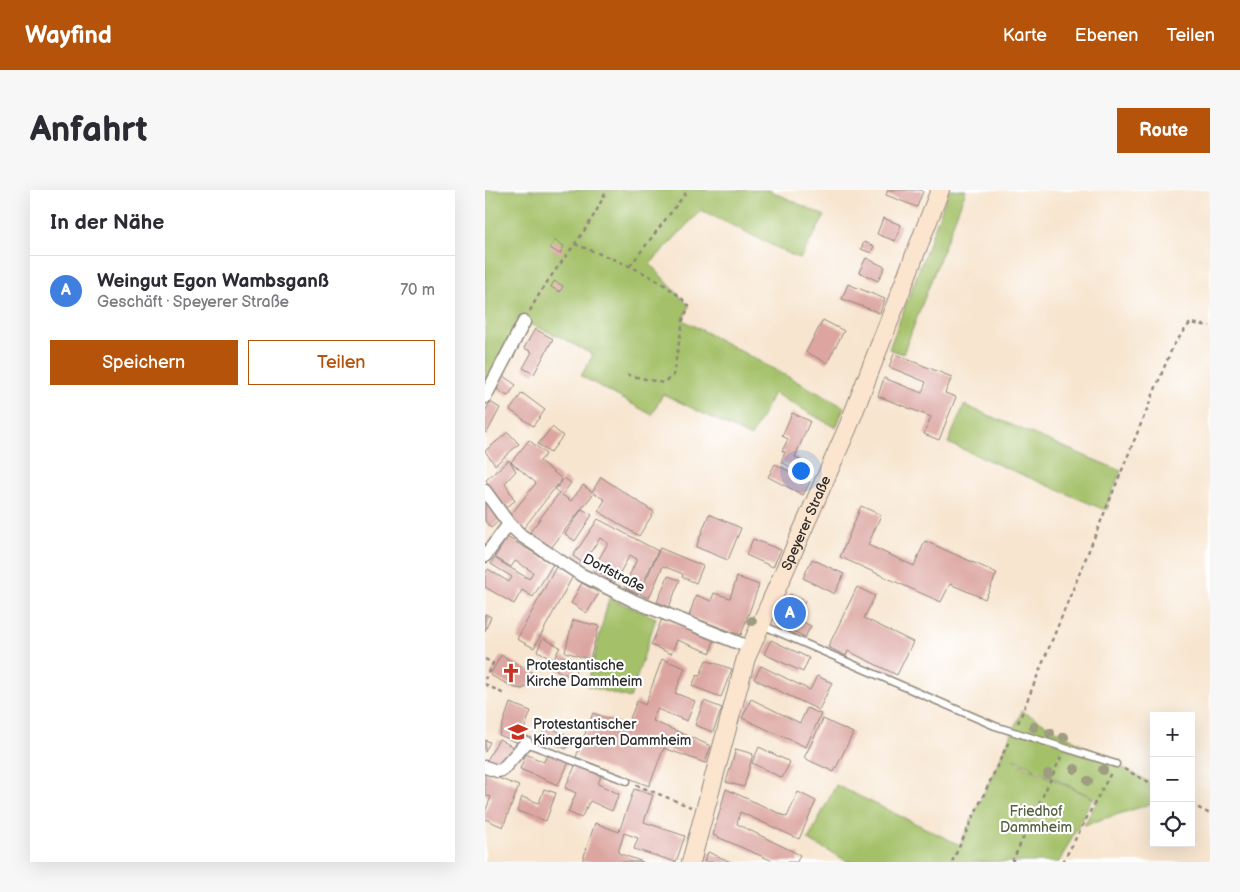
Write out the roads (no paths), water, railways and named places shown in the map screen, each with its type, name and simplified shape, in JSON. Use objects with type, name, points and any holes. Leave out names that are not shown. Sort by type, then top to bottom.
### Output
[{"type":"street","name":"Speyerer Straße","points":[[691,862],[742,672],[868,379],[940,190]]},
{"type":"street","points":[[485,397],[524,322]]},
{"type":"street","name":"Dorfstraße","points":[[485,491],[509,524],[536,546],[596,582],[652,609],[751,648]]},
{"type":"street","points":[[485,556],[509,524]]},
{"type":"street","points":[[485,767],[497,771],[503,770],[526,742]]},
{"type":"lane","points":[[762,625],[1014,733],[1116,764]]},
{"type":"lane","points":[[526,742],[627,781]]},
{"type":"place","name":"Weingut Egon Wambsganß","points":[[790,613]]},
{"type":"place","name":"Protestantische Kirche Dammheim","points":[[511,673]]},
{"type":"place","name":"Protestantischer Kindergarten Dammheim","points":[[518,732]]},
{"type":"park label","name":"Friedhof Dammheim","points":[[1036,820]]}]
